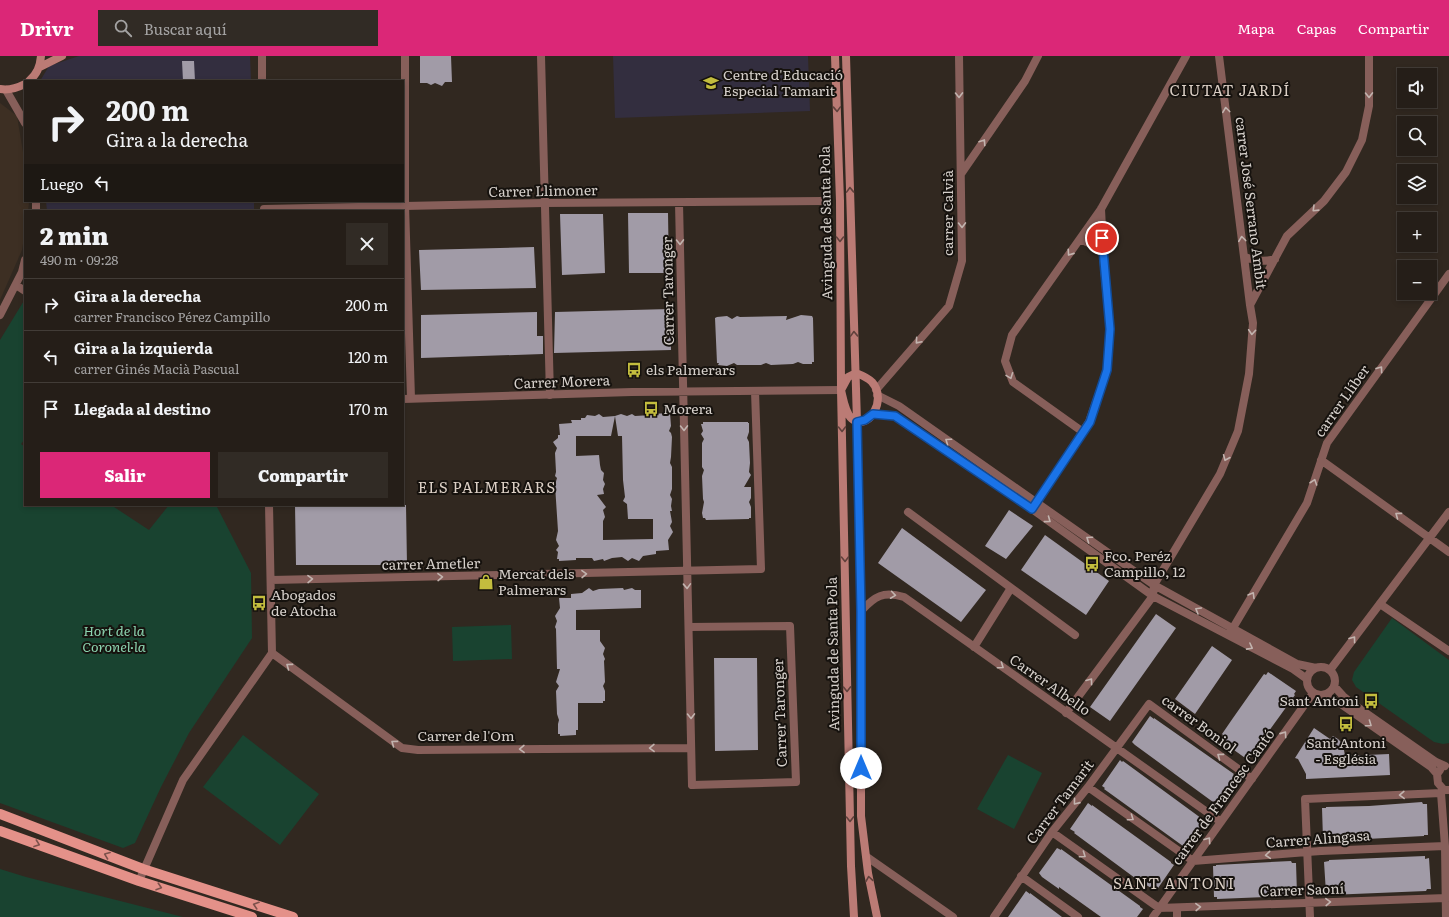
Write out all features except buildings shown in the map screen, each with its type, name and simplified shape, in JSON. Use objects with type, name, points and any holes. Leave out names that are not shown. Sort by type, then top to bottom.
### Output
[{"type":"main road","points":[[30,80],[34,77],[40,67],[41,56]]},
{"type":"main road","points":[[40,67],[62,56]]},
{"type":"main road","name":"Avinguda de Santa Pola","points":[[835,56],[840,200],[841,390],[851,858],[854,917]]},
{"type":"main road","name":"Avinguda de Santa Pola","points":[[846,56],[856,373],[855,390],[861,611],[861,816],[868,874],[877,917]]},
{"type":"main road","points":[[3,89],[16,89],[24,85]]},
{"type":"main road","points":[[841,390],[848,377],[856,373],[867,378],[877,392],[877,408],[873,414],[865,420],[857,422]]},
{"type":"main road","name":"Avinguda de Santa Pola","points":[[841,390],[848,414],[851,419],[857,422]]},
{"type":"main road","points":[[0,814],[143,869],[293,917]]},
{"type":"main road","points":[[0,831],[139,881],[252,917]]},
{"type":"street","points":[[262,56],[262,80]]},
{"type":"street","points":[[405,56],[407,399]]},
{"type":"street","points":[[541,56],[550,395]]},
{"type":"street","name":"carrer Calvià","points":[[877,392],[949,306],[962,261],[959,56]]},
{"type":"street","points":[[961,174],[1025,81],[1038,56]]},
{"type":"street","points":[[1083,432],[1013,382],[1005,361],[1012,335],[1101,209],[1186,56]]},
{"type":"street","name":"carrer José Serrano Ambit","points":[[1154,585],[1220,474],[1238,431],[1249,374],[1253,323],[1219,56]]},
{"type":"street","points":[[1250,305],[1287,236],[1324,201],[1346,172],[1362,140],[1369,106],[1369,56]]},
{"type":"street","points":[[3,89],[24,121]]},
{"type":"street","name":"Carrer Llimoner","points":[[264,207],[823,201]]},
{"type":"street","name":"Carrer Taronger","points":[[679,203],[692,785],[796,782],[790,626],[689,627]]},
{"type":"street","points":[[1035,506],[1090,422],[1107,370],[1110,329],[1103,253],[1101,209]]},
{"type":"street","points":[[1080,239],[1103,253]]},
{"type":"street","points":[[1244,257],[1257,261],[1275,259]]},
{"type":"street","points":[[0,315],[16,285],[24,264]]},
{"type":"street","name":"carrer Llíber","points":[[1230,632],[1306,504],[1327,443],[1449,274]]},
{"type":"street","points":[[16,285],[24,290]]},
{"type":"street","name":"Carrer Morera","points":[[407,399],[632,392],[841,390]]},
{"type":"street","points":[[687,571],[761,569],[755,391]]},
{"type":"street","points":[[877,392],[899,406],[1035,506],[1153,596],[1297,664],[1316,668],[1324,667],[1330,670],[1335,678],[1334,686],[1333,689],[1325,695]]},
{"type":"street","points":[[873,414],[895,416],[1154,585],[1307,679]]},
{"type":"street","points":[[1321,460],[1449,552]]},
{"type":"street","points":[[139,881],[182,780],[272,653],[269,506]]},
{"type":"street","points":[[908,512],[1075,635]]},
{"type":"street","points":[[1330,670],[1449,512]]},
{"type":"street","name":"carrer Ametler","points":[[271,580],[687,571]]},
{"type":"street","points":[[1066,712],[1153,596],[1154,585]]},
{"type":"street","points":[[974,647],[1011,588]]},
{"type":"street","name":"Carrer Albello","points":[[861,611],[868,603],[879,595],[892,593],[904,597],[1221,822]]},
{"type":"street","points":[[1380,604],[1449,651]]},
{"type":"street","name":"Carrer de l'Om","points":[[272,653],[402,748],[418,750],[692,748]]},
{"type":"street","points":[[1316,668],[1311,671],[1307,679],[1308,686],[1313,693],[1325,695],[1338,702],[1431,767],[1437,774],[1438,783],[1445,791],[1446,917]]},
{"type":"street","points":[[1334,686],[1353,704],[1436,762],[1447,765]]},
{"type":"street","name":"carrer de Francesc Cantó","points":[[1153,917],[1313,693]]},
{"type":"street","name":"carrer Boniol","points":[[1149,704],[1252,779]]},
{"type":"street","name":"Carrer Tamarit","points":[[994,917],[1052,832],[1088,787],[1149,704]]},
{"type":"street","points":[[1437,774],[1442,767],[1447,765]]},
{"type":"street","points":[[1088,787],[1193,861]]},
{"type":"street","points":[[1310,917],[1305,799],[1445,791]]},
{"type":"street","points":[[1052,832],[1159,908]]},
{"type":"street","name":"Carrer Alingasa","points":[[1193,861],[1321,851],[1445,846]]},
{"type":"street","points":[[867,857],[953,917]]},
{"type":"street","points":[[1021,876],[1078,917]]},
{"type":"street","name":"Carrer Saoní","points":[[1159,908],[1446,898]]},
{"type":"street","points":[[1177,908],[1177,917]]},
{"type":"shaded area","points":[[79,56],[250,56],[251,80],[41,80],[49,66]]},
{"type":"shaded area","name":"Centre d'Educació Especial Tamarit","points":[[613,56],[808,56],[810,111],[615,118]]},
{"type":"shaded area","points":[[0,103],[17,116],[24,158],[24,202],[29,203],[28,210],[24,210],[24,237],[22,250],[0,300]]},
{"type":"shaded area","points":[[46,202],[254,202],[254,210],[47,210]]},
{"type":"green space","name":"Hort de la Coronel·la","points":[[24,301],[24,440],[21,444],[24,446],[24,506],[113,506],[149,530],[168,506],[217,506],[251,573],[252,638],[189,733],[161,787],[135,843],[123,848],[0,803],[0,340]]},
{"type":"green space","points":[[1392,618],[1449,660],[1449,743],[1443,744],[1434,742],[1356,687],[1352,680],[1354,672]]},
{"type":"green space","points":[[511,625],[512,659],[453,661],[452,627]]},
{"type":"green space","points":[[243,735],[319,794],[280,845],[203,787]]},
{"type":"green space","points":[[1008,755],[1042,773],[1014,829],[977,809]]},
{"type":"green space","points":[[0,869],[26,877],[183,917],[0,917]]},
{"type":"place","name":"Centre d'Educació Especial Tamarit","points":[[711,83]]},
{"type":"place","name":"els Palmerars","points":[[634,370]]},
{"type":"place","name":"Morera","points":[[651,409]]},
{"type":"place","name":"Fco. Peréz Campillo, 12","points":[[1092,564]]},
{"type":"place","name":"Mercat dels Palmerars","points":[[486,582]]},
{"type":"place","name":"Abogados de Atocha","points":[[259,603]]},
{"type":"place","name":"Sant Antoni","points":[[1371,701]]},
{"type":"place","name":"Sant Antoni - Església","points":[[1346,724]]},
{"type":"district","name":"CIUTAT JARDÍ","points":[[1230,91]]},
{"type":"district","name":"ELS PALMERARS","points":[[487,488]]},
{"type":"district","name":"SANT ANTONI","points":[[1174,884]]},
{"type":"route","points":[[861,768],[861,611],[857,422],[865,420],[873,414],[895,416],[1032,509],[1090,422],[1107,370],[1110,329],[1102,238]]}]
